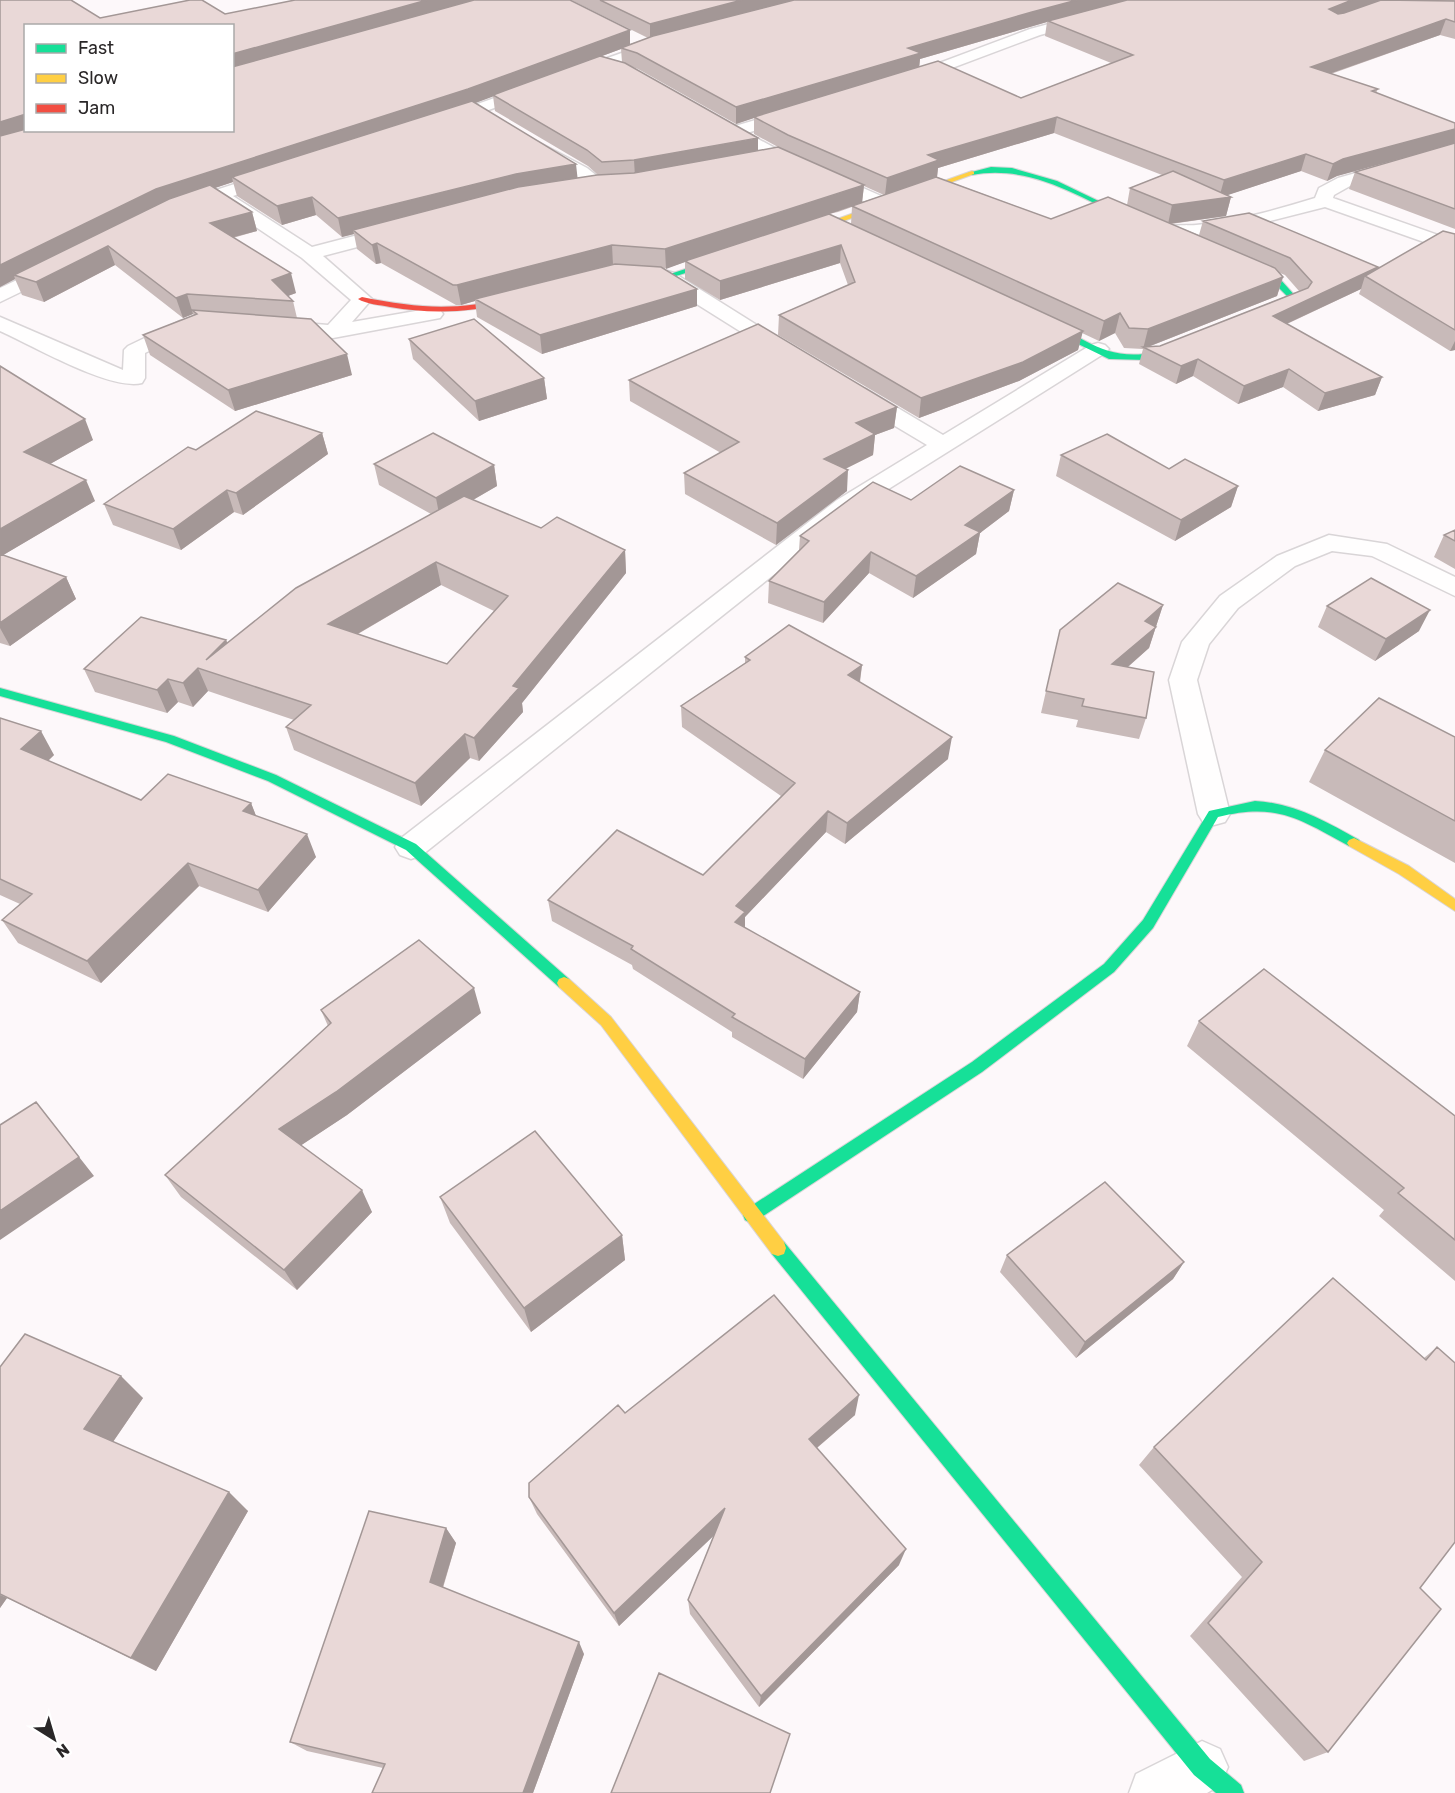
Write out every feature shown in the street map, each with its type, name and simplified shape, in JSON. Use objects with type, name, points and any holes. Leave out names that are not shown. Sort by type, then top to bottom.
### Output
[{"type":"street","points":[[887,86],[920,76],[1035,32],[1154,0]]},
{"type":"street","points":[[627,36],[648,46]]},
{"type":"street","points":[[421,128],[477,110],[599,63],[676,38]]},
{"type":"street","points":[[599,63],[632,74]]},
{"type":"street","points":[[733,132],[810,109]]},
{"type":"street","points":[[477,110],[496,122]]},
{"type":"street","points":[[713,120],[780,158],[882,203]]},
{"type":"street","points":[[525,138],[581,172],[598,186]]},
{"type":"street","points":[[1324,201],[1325,192],[1344,182],[1455,150]]},
{"type":"street","points":[[749,164],[780,158]]},
{"type":"street","points":[[783,240],[983,169],[1008,168],[1028,173],[1197,248]]},
{"type":"street","points":[[168,212],[297,169]]},
{"type":"street","points":[[575,190],[645,182]]},
{"type":"street","points":[[218,194],[309,254],[362,299],[434,314]]},
{"type":"street","points":[[1155,229],[1209,232],[1254,223],[1324,201],[1347,207],[1455,248]]},
{"type":"street","points":[[828,224],[850,234]]},
{"type":"street","points":[[309,254],[412,227]]},
{"type":"street","points":[[667,277],[738,255]]},
{"type":"street","points":[[0,296],[70,261]]},
{"type":"street","points":[[1228,262],[1277,281],[1294,299],[1241,320]]},
{"type":"street","points":[[614,273],[629,272],[667,277],[803,361]]},
{"type":"street","points":[[260,327],[333,332],[434,314],[484,309],[532,295]]},
{"type":"street","points":[[333,332],[362,299]]},
{"type":"street","points":[[1023,314],[1109,356],[1146,357],[1198,337]]},
{"type":"street","points":[[0,323],[116,376],[134,378],[135,350],[193,322],[204,322]]},
{"type":"street","points":[[411,847],[846,505],[941,444],[1098,349]]},
{"type":"street","points":[[842,385],[941,444]]},
{"type":"street","points":[[1214,814],[1184,680],[1196,642],[1229,602],[1287,561],[1329,543],[1378,549],[1423,569],[1455,588]]},
{"type":"street","points":[[0,692],[170,739],[272,778],[411,847],[606,1021],[751,1215],[1217,1780],[1155,1793]]},
{"type":"street","points":[[751,1215],[977,1067],[1109,968],[1148,924],[1214,814],[1242,805],[1288,808],[1404,870],[1455,906]]},
{"type":"building","points":[[0,0],[71,0],[100,18],[190,0],[202,0],[225,14],[295,0],[427,0],[234,53],[234,24],[24,24],[24,115],[0,122]]},
{"type":"building","points":[[474,0],[570,0],[630,30],[468,89],[156,189],[0,265],[0,136],[24,130],[24,132],[234,132],[234,66]]},
{"type":"building","points":[[600,0],[742,0],[650,24]]},
{"type":"building","points":[[794,0],[1077,0],[908,48],[921,53],[736,107],[637,53],[621,48],[653,36]]},
{"type":"building","points":[[1127,0],[1352,0],[1329,9],[1338,14],[1381,0],[1455,1],[1455,22],[1446,19],[1311,67],[1378,89],[1372,91],[1455,123],[1455,129],[1343,159],[1333,164],[1306,154],[1224,180],[1057,117],[928,155],[939,160],[887,178],[788,135],[754,117],[938,61],[1021,98],[1133,55],[1048,21]]},
{"type":"building","points":[[600,56],[625,63],[758,138],[634,160],[602,162],[587,150],[493,95]]},
{"type":"building","points":[[472,101],[576,164],[516,174],[338,218],[312,197],[277,206],[232,177]]},
{"type":"building","points":[[1455,143],[1455,209],[1355,172]]},
{"type":"building","points":[[778,147],[864,185],[665,249],[612,245],[457,285],[453,285],[377,243],[372,245],[353,230],[518,187],[597,175],[634,173]]},
{"type":"building","points":[[1173,171],[1231,197],[1172,205],[1130,188]]},
{"type":"building","points":[[936,177],[1051,219],[1108,197],[1275,268],[1283,277],[1148,329],[1129,328],[1120,313],[1104,321],[852,206]]},
{"type":"building","points":[[210,185],[252,212],[210,223],[291,273],[272,280],[293,301],[187,294],[176,298],[108,246],[36,282],[14,275],[169,199]]},
{"type":"building","points":[[1249,213],[1378,267],[1273,316],[1382,377],[1325,393],[1289,369],[1244,386],[1198,359],[1181,366],[1143,347],[1160,346],[1308,288],[1312,282],[1290,258],[1203,221]]},
{"type":"building","points":[[829,214],[1083,331],[1023,362],[921,398],[779,315],[855,282],[841,245],[720,281],[685,261]]},
{"type":"building","points":[[1443,231],[1455,234],[1455,330],[1365,276]]},
{"type":"building","points":[[615,264],[661,267],[697,289],[540,335],[475,299]]},
{"type":"building","points":[[192,310],[311,319],[347,354],[228,390],[143,335],[197,314]]},
{"type":"building","points":[[474,319],[544,378],[475,401],[409,339]]},
{"type":"building","points":[[758,324],[897,407],[856,423],[875,434],[824,459],[848,470],[777,523],[684,473],[739,442],[629,380]]},
{"type":"building","points":[[0,366],[85,419],[24,452],[86,480],[0,529]]},
{"type":"building","points":[[256,411],[322,433],[236,493],[227,490],[173,529],[104,504],[188,447],[196,450]]},
{"type":"building","points":[[433,433],[494,465],[436,498],[374,464]]},
{"type":"building","points":[[1107,434],[1169,469],[1185,459],[1238,486],[1181,520],[1061,455]]},
{"type":"building","points":[[960,466],[1014,490],[965,525],[980,532],[916,576],[871,552],[824,602],[769,581],[809,541],[800,536],[873,482],[911,500]]},
{"type":"building","points":[[464,496],[541,528],[557,517],[625,550],[513,686],[519,688],[474,738],[465,734],[415,783],[286,727],[311,705],[198,668],[183,683],[168,679],[157,690],[84,669],[141,617],[226,640],[206,660],[296,588]],"holes":[[[436,562],[508,596],[447,664],[328,624]]]},
{"type":"building","points":[[1455,530],[1455,541],[1444,535]]},
{"type":"building","points":[[0,554],[66,577],[0,623]]},
{"type":"building","points":[[1371,578],[1430,610],[1386,639],[1327,606]]},
{"type":"building","points":[[1118,583],[1163,605],[1145,621],[1156,627],[1112,664],[1154,672],[1146,718],[1082,706],[1084,699],[1046,691],[1060,630]]},
{"type":"building","points":[[789,625],[862,665],[848,675],[952,737],[847,823],[828,811],[736,906],[745,912],[735,922],[860,992],[805,1059],[732,1017],[735,1014],[631,949],[633,946],[548,900],[617,830],[703,875],[795,783],[681,706],[750,660],[745,657]]},
{"type":"building","points":[[1379,698],[1455,737],[1455,821],[1325,750]]},
{"type":"building","points":[[0,718],[41,731],[21,749],[141,800],[168,774],[251,803],[243,811],[307,834],[258,890],[188,863],[87,961],[2,920],[32,894],[0,879]]},
{"type":"building","points":[[419,940],[474,988],[336,1092],[279,1129],[362,1190],[284,1270],[165,1175],[331,1023],[321,1010]]},
{"type":"building","points":[[1264,969],[1455,1116],[1455,1240],[1398,1193],[1404,1188],[1199,1021]]},
{"type":"building","points":[[36,1102],[79,1157],[0,1211],[0,1125]]},
{"type":"building","points":[[535,1131],[622,1235],[524,1308],[440,1197]]},
{"type":"building","points":[[1105,1182],[1184,1262],[1085,1342],[1007,1255]]},
{"type":"building","points":[[1333,1278],[1426,1360],[1437,1347],[1455,1363],[1455,1542],[1420,1588],[1441,1609],[1328,1752],[1208,1623],[1262,1562],[1154,1447]]},
{"type":"building","points":[[774,1295],[859,1395],[809,1439],[906,1549],[761,1696],[688,1600],[725,1508],[614,1613],[529,1497],[529,1483],[618,1405],[625,1413]]},
{"type":"building","points":[[25,1334],[121,1376],[84,1429],[229,1492],[131,1658],[0,1594],[0,1367]]},
{"type":"building","points":[[369,1511],[446,1528],[430,1582],[579,1642],[523,1793],[372,1793],[385,1764],[290,1742]]},
{"type":"building","points":[[659,1673],[790,1734],[770,1793],[611,1793]]},
{"type":"traffic: fast","points":[[972,173],[991,169],[1012,170],[1033,175],[1076,191],[1134,220]]},
{"type":"traffic: fast","points":[[629,272],[667,277],[728,258]]},
{"type":"traffic: fast","points":[[1241,267],[1277,281],[1294,299],[1257,313]]},
{"type":"traffic: fast","points":[[1040,322],[1109,356],[1146,357],[1182,343]]},
{"type":"traffic: fast","points":[[0,692],[170,739],[272,778],[411,847],[564,983]]},
{"type":"traffic: fast","points":[[751,1215],[977,1067],[1109,968],[1148,924],[1214,814],[1255,806],[1287,810],[1318,823],[1354,843]]},
{"type":"traffic: fast","points":[[778,1248],[1202,1767],[1233,1793]]},
{"type":"traffic: slow","points":[[799,234],[972,173]]},
{"type":"traffic: slow","points":[[1354,843],[1404,870],[1455,906]]},
{"type":"traffic: slow","points":[[564,983],[606,1021],[778,1248]]},
{"type":"traffic: jam","points":[[362,299],[404,307],[458,310],[518,298]]}]
